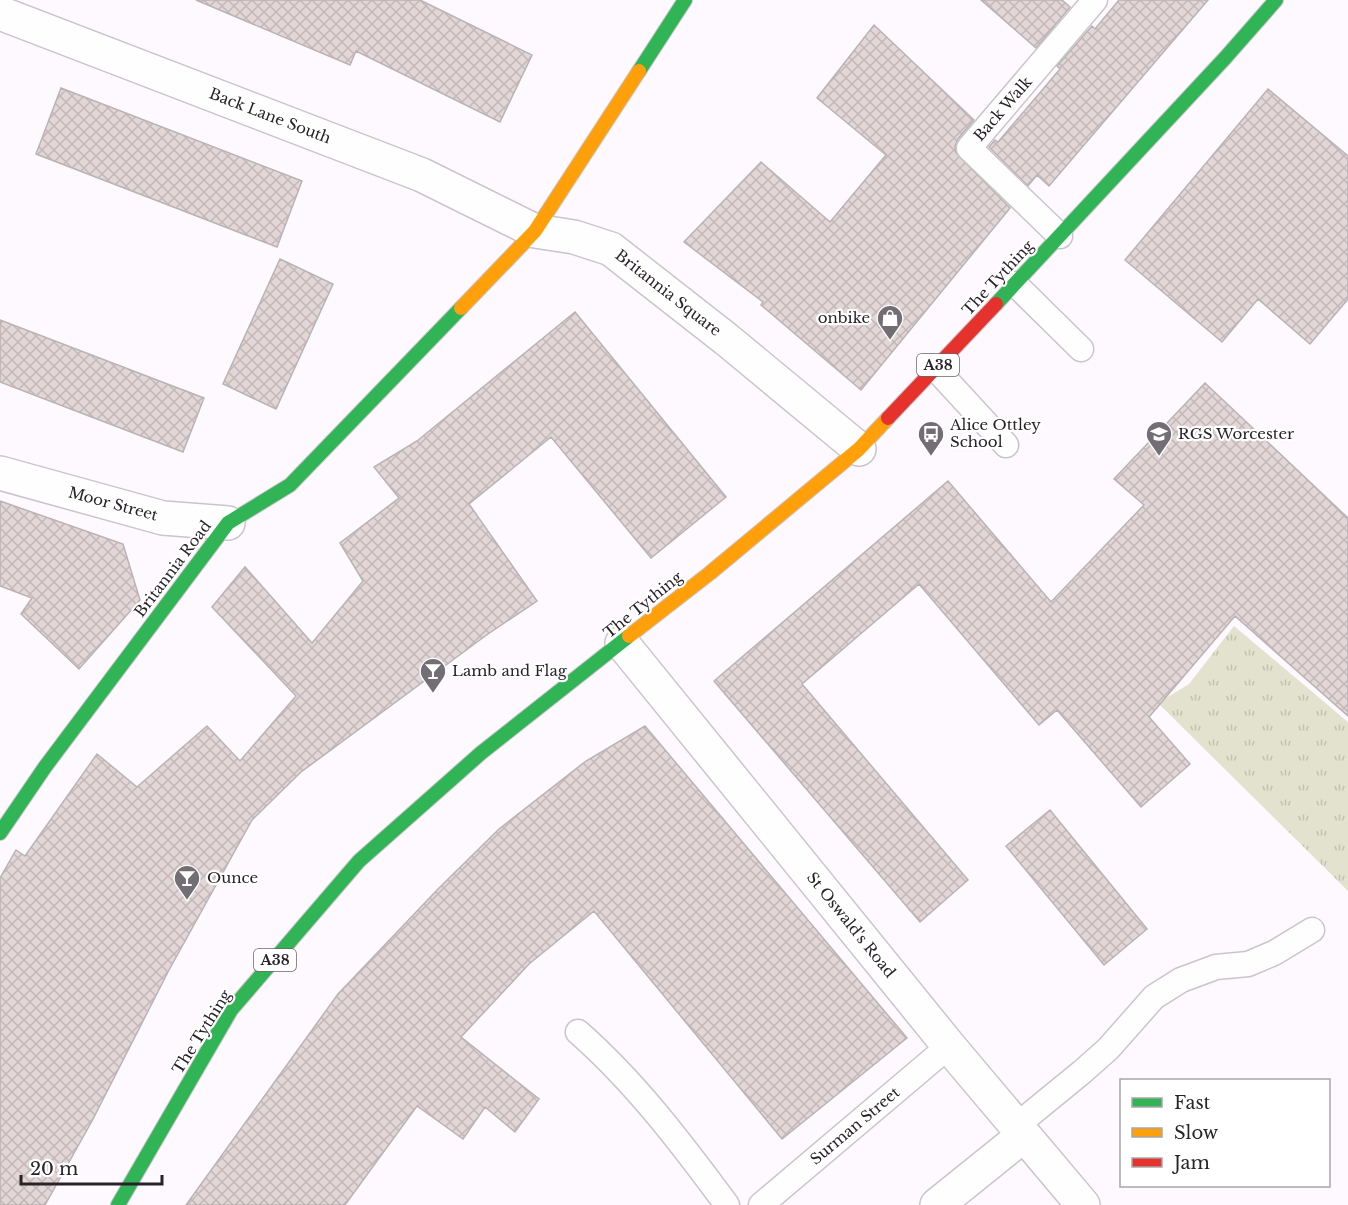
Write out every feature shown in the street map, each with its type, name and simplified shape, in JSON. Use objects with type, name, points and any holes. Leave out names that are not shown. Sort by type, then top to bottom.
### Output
[{"type":"main road","points":[[535,231],[685,0]]},
{"type":"main road","name":"The Tything","points":[[118,1205],[231,1010],[359,861],[481,753],[710,573],[859,449],[1060,237],[1104,186],[1226,57],[1276,0]]},
{"type":"main road","name":"Britannia Road","points":[[0,833],[45,767],[228,524],[290,485],[535,231]]},
{"type":"street","name":"Back Lane South","points":[[0,12],[422,175],[535,231]]},
{"type":"street","name":"Britannia Square","points":[[535,231],[574,237],[611,249],[726,339],[859,449]]},
{"type":"street","name":"Moor Street","points":[[0,473],[162,518],[228,524]]},
{"type":"street","name":"St Oswald's Road","points":[[622,643],[950,1046],[1083,1205]]},
{"type":"street","points":[[937,1205],[1020,1130]]},
{"type":"lane","name":"Back Walk","points":[[1060,237],[969,148],[1095,0]]},
{"type":"lane","points":[[1015,284],[1081,350]]},
{"type":"lane","points":[[935,368],[1006,446]]},
{"type":"lane","points":[[1020,1130],[1108,1049],[1154,997],[1181,980],[1216,968],[1248,964],[1274,953],[1311,930]]},
{"type":"lane","points":[[578,1032],[604,1055],[656,1113],[727,1205]]},
{"type":"lane","name":"Surman Street","points":[[761,1205],[950,1046]]},
{"type":"green space","points":[[1234,626],[1348,722],[1348,891],[1158,703],[1189,684]]},
{"type":"building","points":[[196,0],[420,0],[532,55],[500,122],[356,51],[350,65]]},
{"type":"building","points":[[981,0],[1062,0],[1070,7],[1036,48]]},
{"type":"building","points":[[1119,0],[1208,0],[1049,186],[1037,175],[1028,186],[989,147],[995,140],[998,142],[1060,69],[1057,66],[1092,26],[1095,29]]},
{"type":"building","points":[[874,25],[974,120],[958,139],[955,146],[956,153],[1010,208],[861,390],[761,305],[763,302],[684,242],[761,162],[830,222],[886,155],[817,98]]},
{"type":"building","points":[[61,88],[302,181],[277,247],[36,154]]},
{"type":"building","points":[[1268,89],[1348,156],[1348,299],[1310,344],[1258,299],[1222,342],[1125,260]]},
{"type":"building","points":[[280,259],[333,284],[276,409],[223,384]]},
{"type":"building","points":[[575,312],[726,497],[651,558],[551,437],[469,504],[537,601],[488,634],[301,772],[252,820],[169,970],[92,1121],[45,1205],[0,1205],[0,878],[16,850],[25,856],[97,754],[137,787],[207,726],[240,761],[296,696],[212,607],[245,567],[312,643],[363,581],[340,543],[399,498],[374,467],[417,441]]},
{"type":"building","points":[[0,320],[204,398],[183,452],[0,382]]},
{"type":"building","points":[[1205,383],[1348,518],[1348,716],[1235,616],[1149,717],[1190,764],[1141,807],[1057,710],[1039,725],[919,584],[802,684],[968,880],[920,922],[714,681],[948,481],[1051,602],[1144,505],[1114,479]]},
{"type":"building","points":[[0,501],[123,544],[140,600],[79,669],[21,614],[32,598],[0,586]]},
{"type":"building","points":[[645,726],[907,1038],[782,1139],[594,911],[529,964],[461,1037],[539,1099],[515,1132],[485,1107],[463,1139],[417,1106],[345,1205],[186,1205],[338,994],[438,889],[499,829],[586,761]]},
{"type":"building","points":[[1050,810],[1147,929],[1104,965],[1006,846]]},
{"type":"traffic: fast","points":[[639,71],[685,0]]},
{"type":"traffic: fast","points":[[996,304],[1226,57],[1276,0]]},
{"type":"traffic: fast","points":[[0,833],[45,767],[228,523],[290,485],[461,308]]},
{"type":"traffic: fast","points":[[118,1205],[231,1010],[359,861],[481,753],[629,636]]},
{"type":"traffic: slow","points":[[461,308],[535,231],[639,71]]},
{"type":"traffic: slow","points":[[629,636],[710,573],[859,449],[888,418]]},
{"type":"traffic: jam","points":[[888,418],[996,304]]},
{"type":"place","name":"onbike","points":[[890,341]]},
{"type":"place","name":"Alice Ottley School","points":[[931,457]]},
{"type":"place","name":"RGS Worcester","points":[[1159,457]]},
{"type":"place","name":"Lamb and Flag","points":[[433,694]]},
{"type":"place","name":"Ounce","points":[[187,901]]}]
